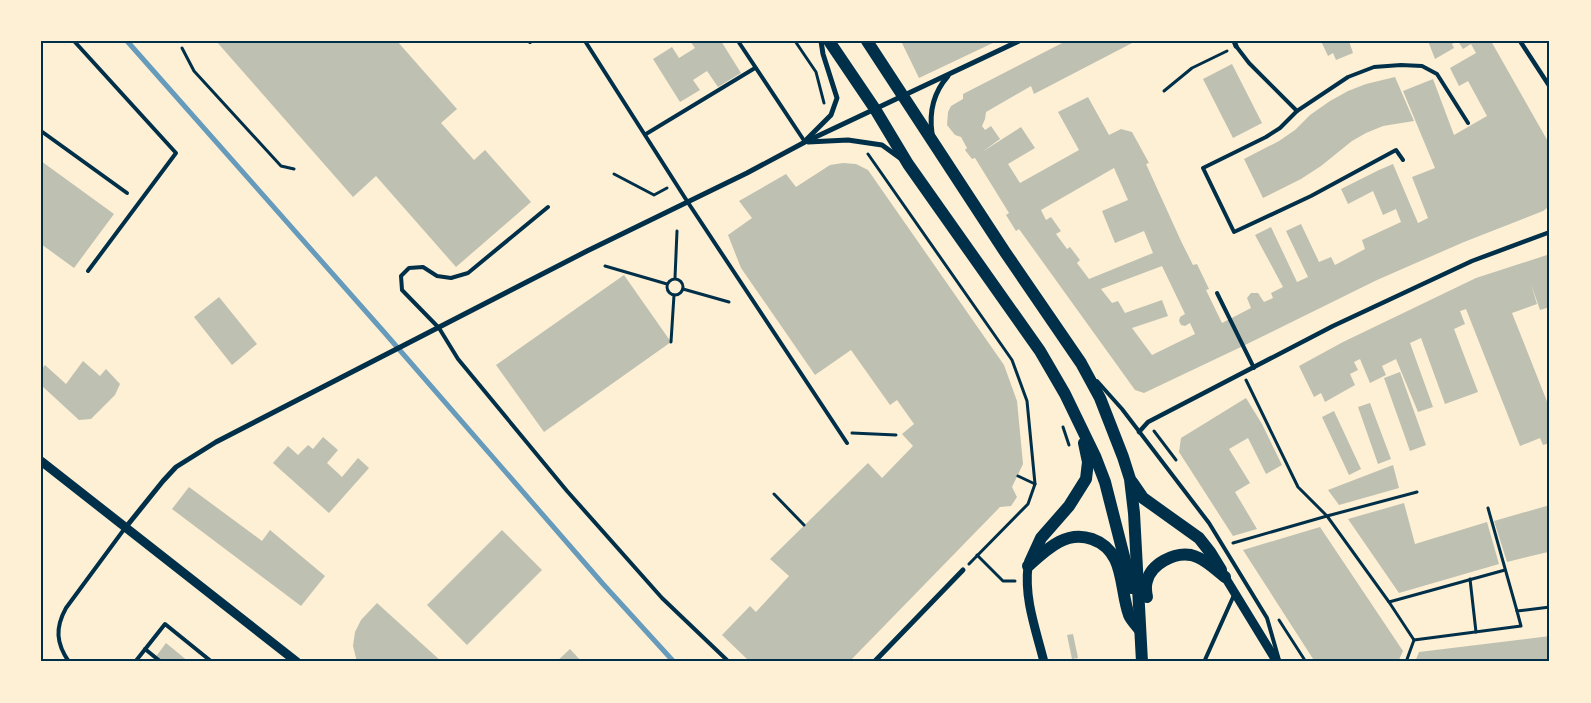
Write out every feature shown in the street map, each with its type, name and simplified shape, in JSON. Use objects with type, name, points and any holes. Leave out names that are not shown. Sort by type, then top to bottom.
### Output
[{"type":"main road","points":[[829,41],[908,164],[1040,351],[1081,426],[1105,482],[1140,624]]},
{"type":"main road","points":[[867,41],[1081,363],[1100,398],[1130,479],[1134,513],[1142,657]]},
{"type":"main road","points":[[1028,566],[1041,538],[1069,506],[1086,479],[1088,462],[1081,426]]},
{"type":"main road","points":[[1130,479],[1143,498],[1199,538],[1225,577]]},
{"type":"main road","points":[[1028,566],[1059,541],[1070,537],[1082,536],[1106,546],[1115,558],[1122,578],[1130,615],[1140,624]]},
{"type":"main road","points":[[1140,624],[1147,613],[1146,582],[1151,571],[1171,557],[1192,556],[1212,566],[1225,577]]},
{"type":"street","points":[[805,142],[830,115],[837,98],[823,54],[821,41]]},
{"type":"street","points":[[126,527],[176,467],[216,442],[805,142],[1019,41]]},
{"type":"street","points":[[1520,41],[1550,87]]},
{"type":"street","points":[[933,142],[931,110],[938,91],[950,74]]},
{"type":"street","points":[[805,142],[848,140],[882,145],[908,164]]},
{"type":"street","points":[[1139,432],[1148,422],[1333,326],[1472,261],[1550,232]]},
{"type":"street","points":[[41,461],[297,662]]},
{"type":"street","points":[[1028,566],[1026,581],[1030,608],[1044,662]]},
{"type":"street","points":[[874,662],[963,570]]},
{"type":"street","points":[[1225,577],[1278,662]]},
{"type":"lane","points":[[74,41],[176,152],[88,271]]},
{"type":"lane","points":[[585,41],[687,201],[847,443]]},
{"type":"lane","points":[[738,41],[805,142]]},
{"type":"lane","points":[[1235,44],[1249,63],[1297,111]]},
{"type":"lane","points":[[1403,160],[1396,150],[1311,196],[1234,232],[1203,168],[1266,137],[1280,128],[1297,111],[1348,77],[1374,68],[1401,65],[1422,66],[1437,74],[1468,123]]},
{"type":"lane","points":[[646,134],[755,68]]},
{"type":"lane","points":[[41,131],[127,193]]},
{"type":"lane","points":[[548,207],[468,274],[451,278],[437,276],[423,267],[409,268],[402,276],[402,290],[439,328],[458,359],[536,456],[646,581],[729,662]]},
{"type":"lane","points":[[1217,293],[1254,368]]},
{"type":"lane","points":[[1081,363],[1139,432],[1210,523],[1267,618],[1278,662]]},
{"type":"lane","points":[[69,662],[63,653],[58,636],[59,621],[66,608],[126,527]]},
{"type":"lane","points":[[1204,662],[1235,593]]},
{"type":"lane","points":[[135,662],[165,624],[212,662]]},
{"type":"lane","points":[[145,650],[161,662]]},
{"type":"path","points":[[795,41],[816,72],[822,101],[830,115]]},
{"type":"path","points":[[1164,91],[1192,68],[1235,44]]},
{"type":"path","points":[[182,48],[194,71],[281,166],[294,169]]},
{"type":"path","points":[[873,154],[867,153],[1012,360],[1027,401],[1035,484],[1028,504],[963,570]]},
{"type":"path","points":[[614,174],[654,195],[676,184]]},
{"type":"path","points":[[675,278],[677,231]]},
{"type":"path","points":[[604,266],[667,284]]},
{"type":"path","points":[[675,278],[667,284],[668,292],[674,295],[680,293],[683,289]]},
{"type":"path","points":[[675,278],[681,282],[683,289]]},
{"type":"path","points":[[683,289],[729,302]]},
{"type":"path","points":[[671,342],[674,295]]},
{"type":"path","points":[[1242,373],[1298,487],[1327,516],[1390,602],[1414,640]]},
{"type":"path","points":[[1062,425],[1072,451]]},
{"type":"path","points":[[841,432],[896,435]]},
{"type":"path","points":[[1018,476],[1035,484]]},
{"type":"path","points":[[1230,544],[1417,492]]},
{"type":"path","points":[[774,494],[804,526]]},
{"type":"path","points":[[1414,640],[1521,626],[1488,508]]},
{"type":"path","points":[[977,556],[1003,581],[1026,581]]},
{"type":"path","points":[[1390,602],[1505,570]]},
{"type":"path","points":[[1470,579],[1476,632]]},
{"type":"path","points":[[1517,611],[1550,608]]},
{"type":"path","points":[[1406,662],[1414,640]]},
{"type":"building","points":[[216,41],[397,41],[457,109],[441,123],[474,160],[485,150],[531,202],[456,267],[376,176],[353,197]]},
{"type":"building","points":[[690,41],[721,41],[741,73],[718,87],[707,71],[693,80],[700,90],[680,102],[653,59],[672,47],[679,58],[695,48]]},
{"type":"building","points":[[901,41],[997,41],[919,78]]},
{"type":"building","points":[[1066,41],[1136,41],[1034,94],[1031,86],[986,112],[982,126],[985,130],[991,126],[1000,139],[982,152],[1021,127],[1035,148],[1008,164],[1020,183],[1079,150],[1058,112],[1088,97],[1109,135],[1121,129],[1132,132],[1149,163],[1146,164],[1181,241],[1193,265],[1197,264],[1209,289],[1206,290],[1222,323],[1251,308],[1247,298],[1251,293],[1258,293],[1264,302],[1273,298],[1271,293],[1283,287],[1255,235],[1271,227],[1297,282],[1308,277],[1286,231],[1301,224],[1319,262],[1331,257],[1335,265],[1365,249],[1362,240],[1401,222],[1396,209],[1383,215],[1373,191],[1348,204],[1341,189],[1393,164],[1418,223],[1428,218],[1412,177],[1435,168],[1403,91],[1433,79],[1454,135],[1487,116],[1468,81],[1459,86],[1450,68],[1476,53],[1471,44],[1463,49],[1458,41],[1491,41],[1550,145],[1550,206],[1543,211],[1464,242],[1377,280],[1144,393],[1135,390],[1019,229],[1016,231],[1006,215],[1009,213],[975,158],[972,159],[965,150],[967,148],[961,137],[955,135],[947,125],[948,112],[951,106],[963,99],[963,94]],"holes":[[[1114,168],[1128,200],[1102,211],[1115,243],[1144,231],[1153,253],[1089,279],[1077,263],[1080,260],[1070,247],[1067,249],[1056,234],[1061,231],[1051,217],[1046,220],[1041,210]],[[1162,266],[1185,314],[1180,317],[1179,321],[1181,325],[1185,326],[1190,323],[1195,334],[1152,355],[1132,328],[1168,316],[1162,300],[1125,313],[1118,301],[1112,303],[1101,289]]]},
{"type":"building","points":[[1321,41],[1349,41],[1353,53],[1336,60],[1333,53],[1328,56]]},
{"type":"building","points":[[1428,41],[1458,41],[1452,44],[1454,48],[1435,59]]},
{"type":"building","points":[[1232,64],[1262,123],[1233,138],[1203,79]]},
{"type":"building","points":[[1395,77],[1414,121],[1383,126],[1366,133],[1352,141],[1321,166],[1301,179],[1263,198],[1244,159],[1279,141],[1295,130],[1310,115],[1348,91],[1366,84]]},
{"type":"building","points":[[41,161],[114,214],[74,268],[41,244]]},
{"type":"building","points":[[856,164],[868,170],[1004,365],[1017,401],[1023,464],[1012,487],[1017,497],[1011,506],[1000,507],[849,662],[744,662],[747,659],[722,635],[750,606],[756,612],[789,576],[770,559],[868,463],[882,478],[913,446],[902,434],[914,424],[897,400],[890,405],[851,350],[815,375],[741,268],[728,235],[752,218],[739,201],[786,174],[796,187],[830,165]]},
{"type":"building","points":[[1550,254],[1550,307],[1540,310],[1531,284],[1537,304],[1512,313],[1550,409],[1550,443],[1543,445],[1540,438],[1520,446],[1466,309],[1460,311],[1465,324],[1454,329],[1478,392],[1445,404],[1421,338],[1410,343],[1433,407],[1418,412],[1396,359],[1382,366],[1386,375],[1370,383],[1360,359],[1354,362],[1358,370],[1350,374],[1355,385],[1325,402],[1321,393],[1314,397],[1299,366],[1343,342],[1476,278]]},
{"type":"building","points":[[624,275],[671,342],[544,432],[496,365]]},
{"type":"building","points":[[219,297],[257,344],[232,365],[194,317]]},
{"type":"building","points":[[83,361],[100,376],[106,369],[120,384],[115,395],[91,419],[79,420],[41,385],[41,370],[45,365],[66,384]]},
{"type":"building","points":[[1400,372],[1426,445],[1410,451],[1384,378]]},
{"type":"building","points":[[1246,398],[1262,424],[1282,465],[1266,474],[1248,438],[1229,449],[1250,483],[1235,492],[1257,529],[1233,536],[1179,452],[1181,438]]},
{"type":"building","points":[[1370,403],[1391,459],[1378,464],[1358,407]]},
{"type":"building","points":[[1334,411],[1361,469],[1349,475],[1322,417]]},
{"type":"building","points":[[323,437],[338,450],[327,463],[342,477],[358,458],[369,468],[329,513],[273,463],[288,446],[298,455],[308,445],[313,449]]},
{"type":"building","points":[[1393,465],[1399,488],[1339,505],[1328,490]]},
{"type":"building","points":[[189,487],[262,541],[270,530],[325,576],[301,606],[172,509]]},
{"type":"building","points":[[1404,503],[1415,544],[1487,522],[1499,564],[1399,593],[1348,519]]},
{"type":"building","points":[[1550,505],[1550,555],[1548,552],[1507,562],[1494,521]]},
{"type":"building","points":[[1320,527],[1403,651],[1398,662],[1315,662],[1243,550]]},
{"type":"building","points":[[502,530],[542,570],[467,645],[427,605]]},
{"type":"building","points":[[377,603],[442,662],[357,662],[353,646],[355,632],[361,620]]},
{"type":"building","points":[[1073,634],[1078,658],[1072,659],[1067,635]]},
{"type":"building","points":[[1550,636],[1550,662],[1415,662],[1419,652]]},
{"type":"building","points":[[166,643],[189,662],[152,662]]},
{"type":"building","points":[[570,649],[582,662],[556,662]]},
{"type":"waterway","points":[[127,41],[603,584],[674,662]]}]
